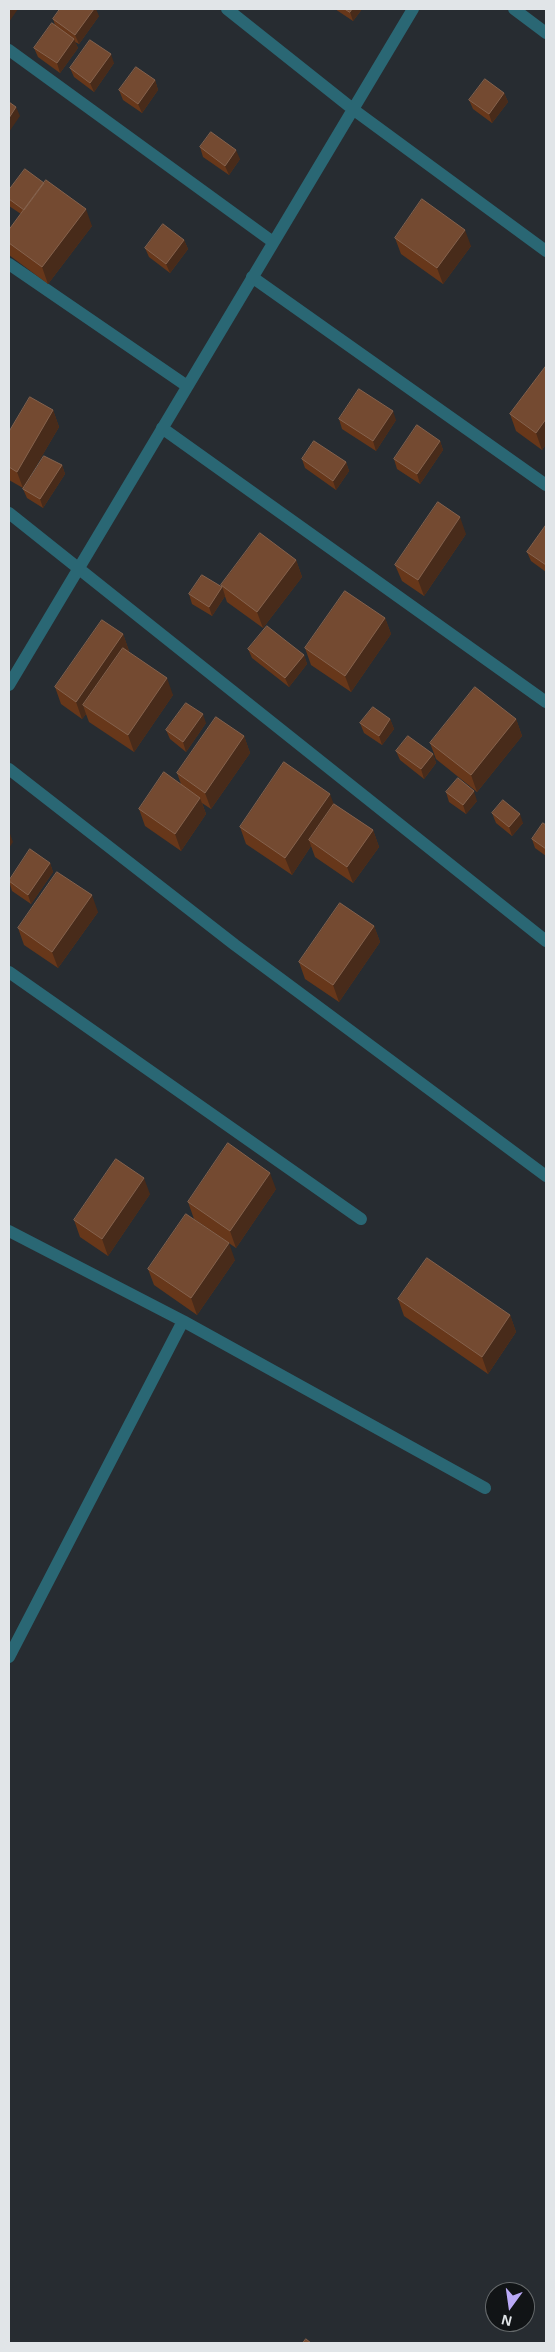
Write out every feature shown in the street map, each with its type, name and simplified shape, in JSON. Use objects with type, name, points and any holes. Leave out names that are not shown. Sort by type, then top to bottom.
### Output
[{"type":"street","points":[[228,9],[354,110],[546,251]]},
{"type":"street","points":[[9,685],[413,9]]},
{"type":"street","points":[[514,9],[546,34]]},
{"type":"street","points":[[9,50],[273,242]]},
{"type":"street","points":[[9,264],[187,386]]},
{"type":"street","points":[[252,277],[546,485]]},
{"type":"street","points":[[162,428],[546,702]]},
{"type":"street","points":[[9,513],[77,570],[546,941]]},
{"type":"street","points":[[9,769],[235,944],[546,1176]]},
{"type":"street","points":[[9,972],[361,1219]]},
{"type":"street","points":[[11,1236],[183,1322],[485,1488]]},
{"type":"street","points":[[9,1657],[183,1322]]},
{"type":"building","points":[[60,9],[94,9],[75,35],[53,19]]},
{"type":"building","points":[[52,23],[74,39],[57,63],[34,48]]},
{"type":"building","points":[[90,40],[111,54],[90,83],[70,68]]},
{"type":"building","points":[[136,67],[155,80],[138,104],[119,90]]},
{"type":"building","points":[[485,79],[504,93],[489,114],[469,100]]},
{"type":"building","points":[[9,102],[16,107],[9,118]]},
{"type":"building","points":[[211,132],[236,150],[225,166],[200,147]]},
{"type":"building","points":[[25,169],[44,183],[24,210],[9,199],[9,190]]},
{"type":"building","points":[[46,180],[86,209],[42,267],[9,243],[9,230]]},
{"type":"building","points":[[422,199],[465,230],[437,268],[395,238]]},
{"type":"building","points":[[163,224],[184,240],[166,264],[145,248]]},
{"type":"building","points":[[546,366],[546,419],[536,433],[510,414]]},
{"type":"building","points":[[359,389],[393,411],[373,441],[339,419]]},
{"type":"building","points":[[30,397],[53,410],[17,472],[9,467],[9,432]]},
{"type":"building","points":[[417,425],[440,441],[417,474],[394,459]]},
{"type":"building","points":[[314,441],[346,462],[333,481],[302,459]]},
{"type":"building","points":[[44,456],[62,465],[40,499],[23,489]]},
{"type":"building","points":[[438,502],[460,517],[418,580],[395,565]]},
{"type":"building","points":[[546,525],[546,565],[527,552]]},
{"type":"building","points":[[260,533],[296,560],[257,612],[221,585]]},
{"type":"building","points":[[202,575],[222,587],[209,607],[189,594]]},
{"type":"building","points":[[345,591],[385,618],[345,676],[305,648]]},
{"type":"building","points":[[102,620],[123,634],[76,702],[55,687]]},
{"type":"building","points":[[267,626],[304,655],[285,678],[248,649]]},
{"type":"building","points":[[123,648],[167,678],[128,735],[83,705]]},
{"type":"building","points":[[475,687],[516,719],[471,775],[430,743]]},
{"type":"building","points":[[186,703],[203,714],[183,742],[166,730]]},
{"type":"building","points":[[373,707],[390,719],[379,736],[360,723]]},
{"type":"building","points":[[216,717],[244,736],[205,793],[177,773]]},
{"type":"building","points":[[408,736],[433,754],[421,769],[396,751]]},
{"type":"building","points":[[284,762],[330,794],[285,858],[240,827]]},
{"type":"building","points":[[164,772],[200,798],[175,834],[139,809]]},
{"type":"building","points":[[458,778],[474,791],[463,805],[446,792]]},
{"type":"building","points":[[503,800],[520,814],[509,827],[492,813]]},
{"type":"building","points":[[334,804],[373,830],[347,867],[309,840]]},
{"type":"building","points":[[543,823],[546,825],[546,849],[532,839]]},
{"type":"building","points":[[30,849],[50,863],[28,895],[9,881]]},
{"type":"building","points":[[57,872],[92,895],[52,952],[18,928]]},
{"type":"building","points":[[340,903],[374,926],[333,985],[299,962]]},
{"type":"building","points":[[228,1143],[270,1173],[230,1231],[188,1202]]},
{"type":"building","points":[[116,1159],[144,1178],[102,1239],[74,1220]]},
{"type":"building","points":[[186,1214],[229,1243],[191,1298],[148,1269]]},
{"type":"building","points":[[427,1258],[510,1315],[482,1357],[398,1299]]},
{"type":"building","points":[[306,2339],[311,2343],[303,2343]]}]
